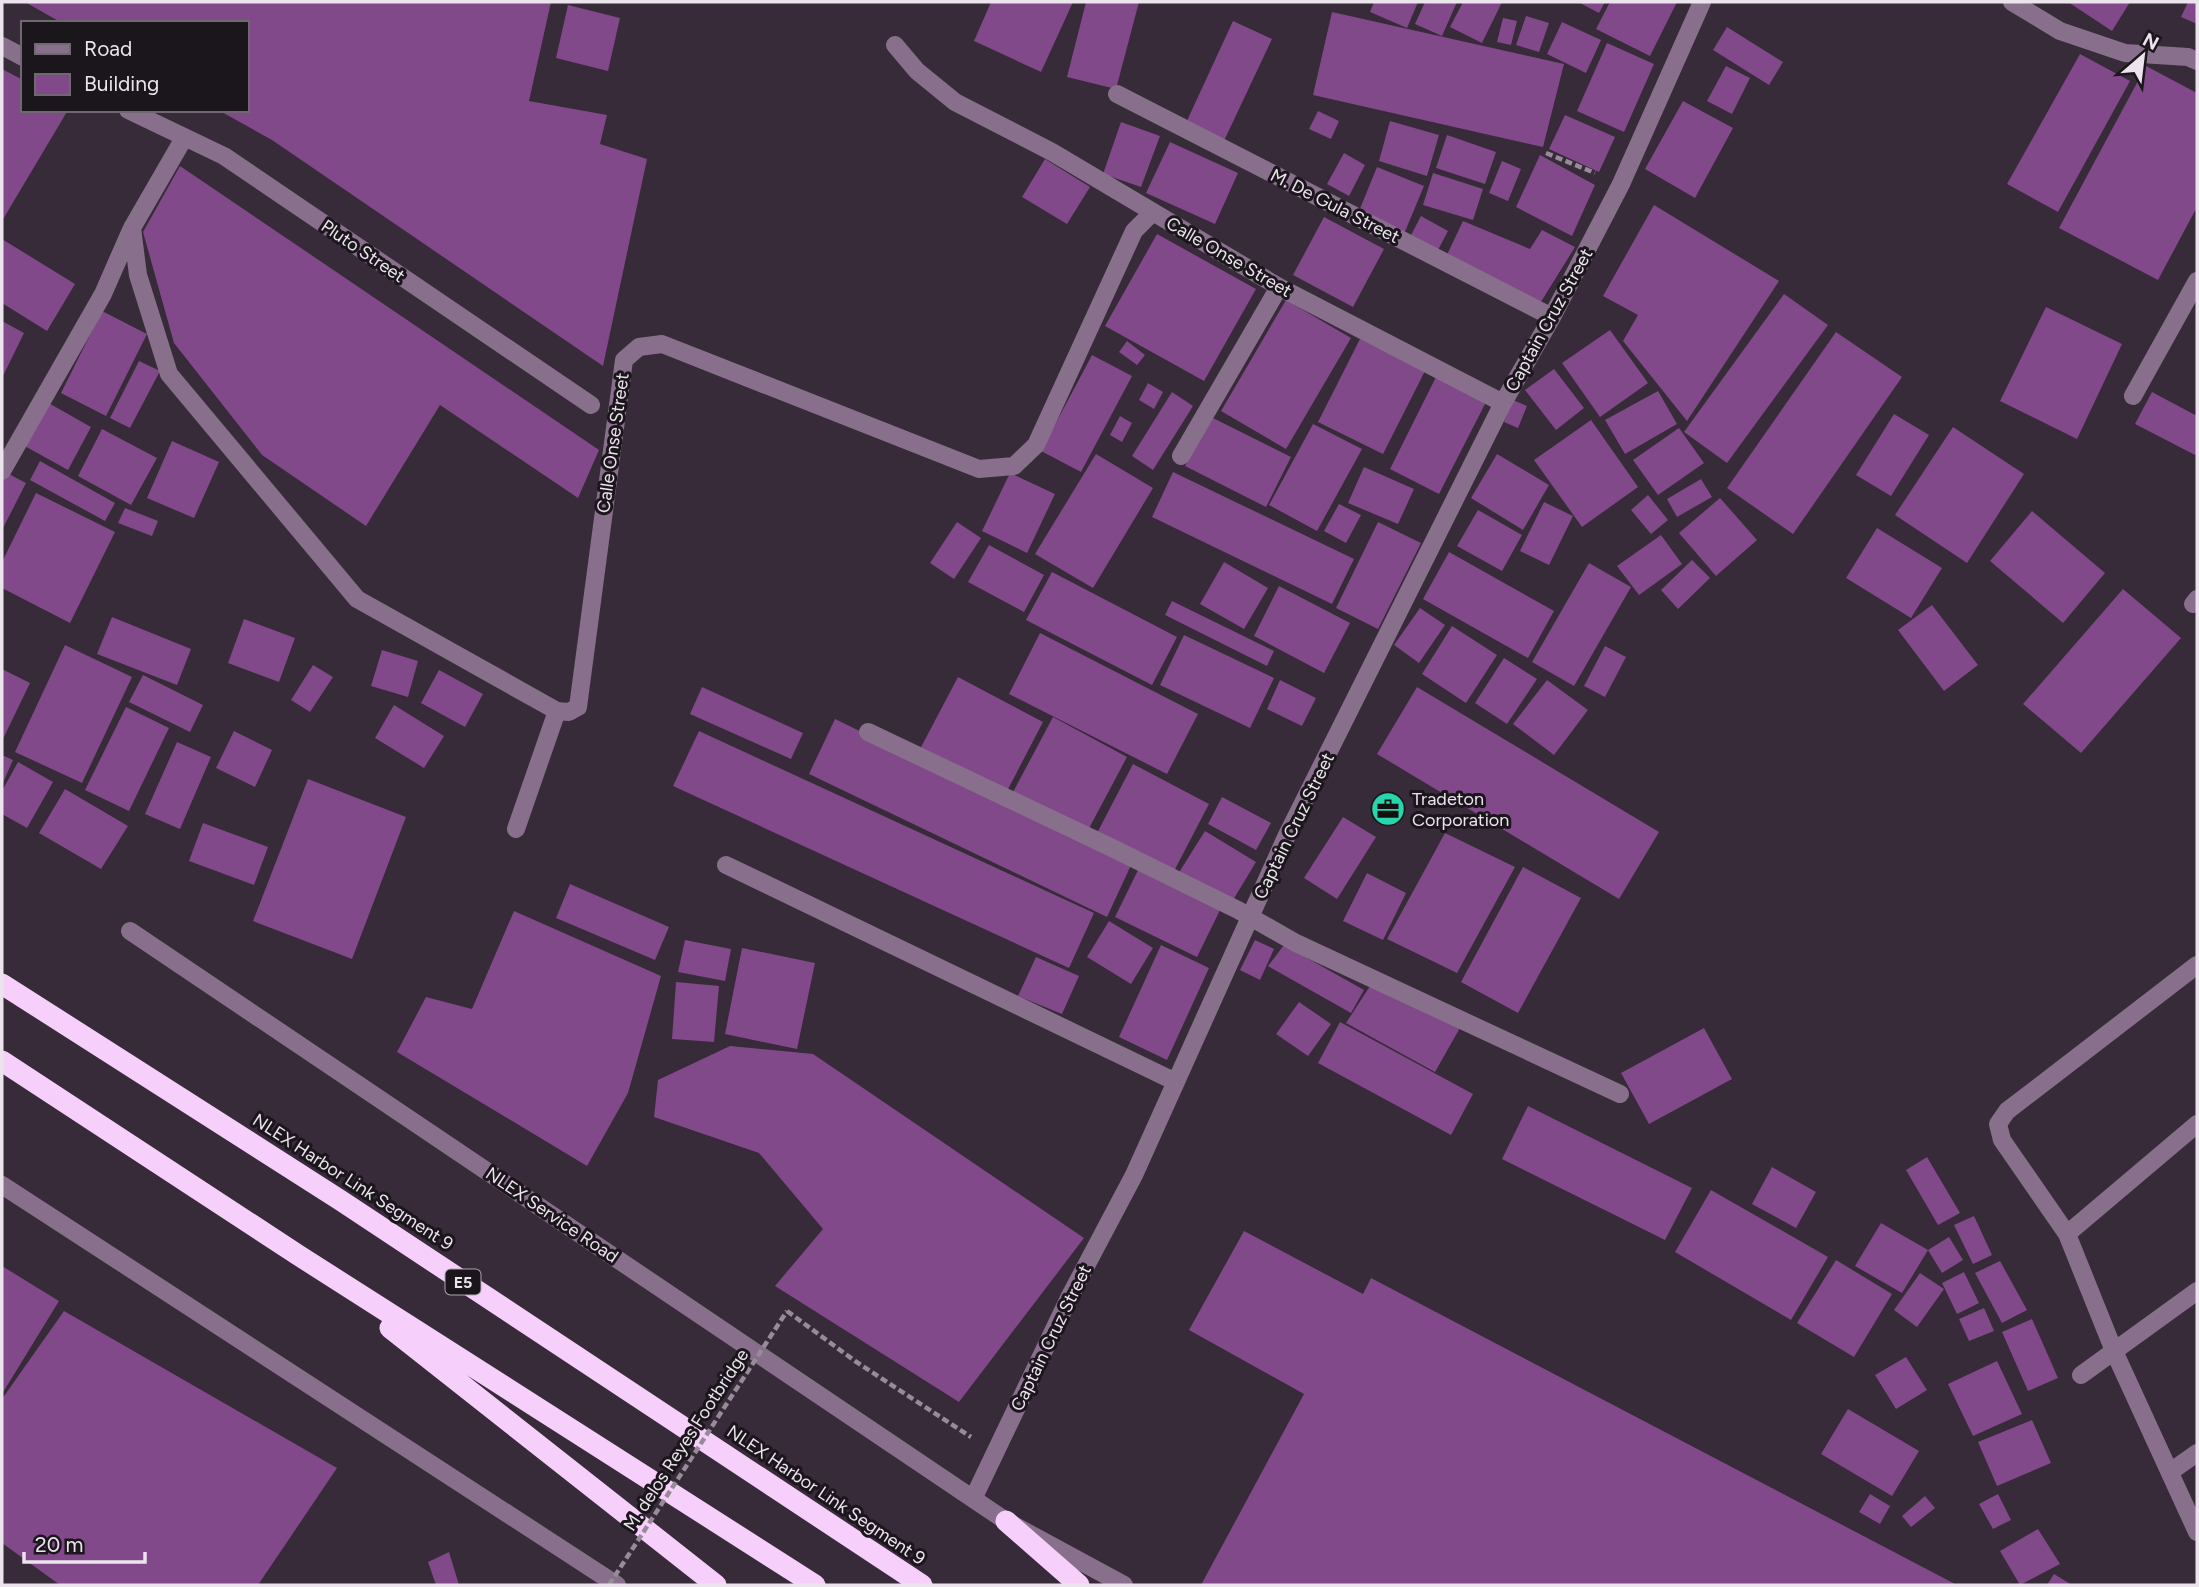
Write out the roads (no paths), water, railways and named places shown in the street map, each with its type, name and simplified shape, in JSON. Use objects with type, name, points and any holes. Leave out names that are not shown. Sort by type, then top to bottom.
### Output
[{"type":"highway","name":"NLEX Harbor Link Segment 9","points":[[2,984],[340,1200],[922,1585]]},
{"type":"highway","points":[[2,1061],[298,1255],[815,1585]]},
{"type":"highway","points":[[298,1255],[716,1585]]},
{"type":"highway","points":[[1006,1521],[1079,1585]]},
{"type":"street","name":"Captain Cruz Street","points":[[973,1499],[1070,1296],[1134,1174],[1287,835],[1503,403],[1552,317],[1621,184],[1702,2]]},
{"type":"street","points":[[2012,2],[2060,31],[2125,53],[2197,61]]},
{"type":"street","points":[[895,45],[917,71],[955,102],[1052,152],[1153,212]]},
{"type":"street","points":[[2,46],[21,56]]},
{"type":"street","name":"M. De Gula Street","points":[[1118,94],[1552,317]]},
{"type":"street","name":"Pluto Street","points":[[132,112],[224,156],[591,405]]},
{"type":"street","points":[[2,471],[103,294],[132,228],[184,138]]},
{"type":"street","name":"Calle Onse Street","points":[[557,711],[569,712],[578,708],[624,360],[639,347],[662,344],[979,468],[1014,466],[1036,445],[1134,231],[1153,212],[1279,287],[1503,403]]},
{"type":"street","points":[[132,228],[138,275],[169,374],[357,599],[557,711],[516,829]]},
{"type":"street","points":[[2133,396],[2197,281]]},
{"type":"street","points":[[1181,456],[1279,287]]},
{"type":"street","points":[[868,732],[1118,851],[1309,948],[1620,1094]]},
{"type":"street","points":[[726,865],[1176,1082]]},
{"type":"street","name":"NLEX Service Road","points":[[131,931],[973,1499]]},
{"type":"street","points":[[2197,965],[2007,1111],[1998,1124],[2002,1140],[2067,1234],[2114,1351],[2197,1532]]},
{"type":"street","points":[[2067,1234],[2197,1124]]},
{"type":"street","points":[[2,1185],[617,1585]]},
{"type":"street","points":[[2081,1375],[2197,1290]]},
{"type":"street","points":[[2170,1472],[2197,1453]]},
{"type":"street","points":[[973,1499],[1006,1521],[1124,1585]]},
{"type":"place","name":"Tradeton Corporation","points":[[1388,809]]}]
